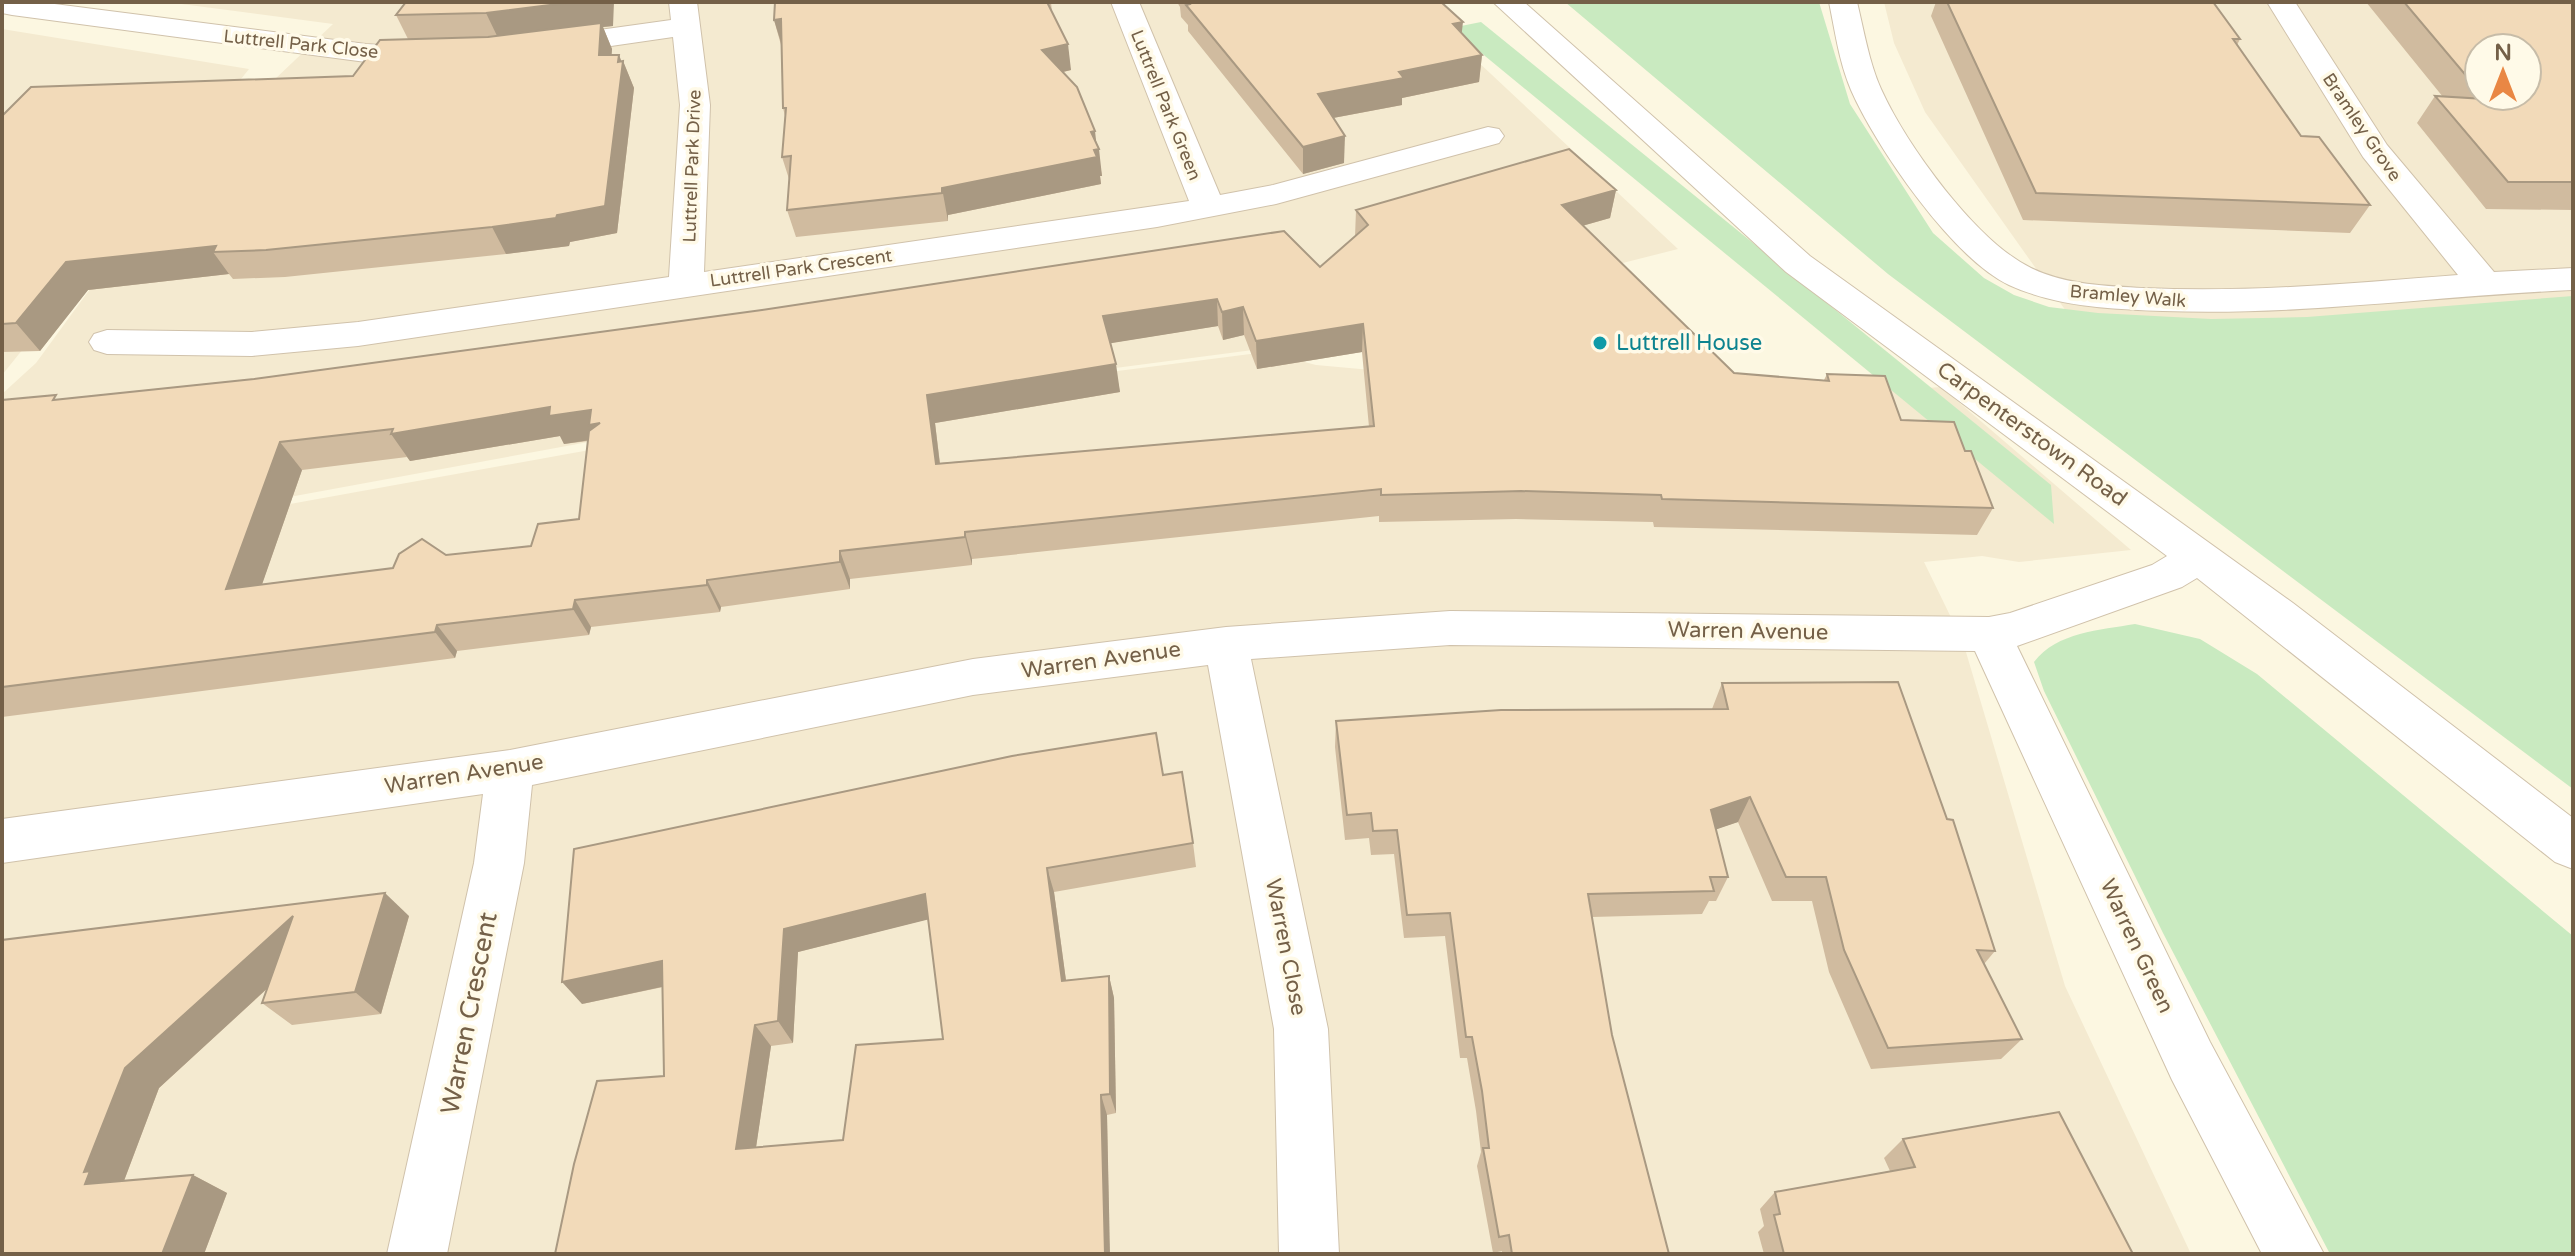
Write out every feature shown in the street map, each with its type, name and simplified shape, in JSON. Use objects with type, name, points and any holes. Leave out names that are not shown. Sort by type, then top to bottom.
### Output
[{"type":"street","name":"Luttrell Park Green","points":[[1125,2],[1208,207]]},
{"type":"street","name":"Carpenterstown Road","points":[[1507,2],[1798,264],[2200,557],[2479,770],[2573,847]]},
{"type":"street","name":"Bramley Walk","points":[[1843,2],[1863,79],[1899,145],[1968,239],[1988,256],[2040,285],[2107,297],[2193,302],[2294,301],[2483,282],[2573,279]]},
{"type":"street","name":"Bramley Grove","points":[[2281,2],[2374,150],[2483,282]]},
{"type":"street","name":"Luttrell Park Close","points":[[12,7],[366,53],[457,54]]},
{"type":"street","points":[[517,49],[684,14]]},
{"type":"street","name":"Luttrell Park Drive","points":[[684,14],[695,84],[695,152],[686,284]]},
{"type":"street","name":"Luttrell Park Crescent","points":[[107,342],[252,344],[358,334],[1208,207],[1354,174],[1488,136]]},
{"type":"street","name":"Warren Avenue","points":[[2,841],[510,770],[979,676],[1330,633],[1450,628],[1989,634],[2012,630],[2167,576],[2200,557]]},
{"type":"street","name":"Warren Green","points":[[1989,634],[2191,1061],[2294,1254]]},
{"type":"street","name":"Warren Close","points":[[1226,644],[1301,1029],[1309,1254]]},
{"type":"street","name":"Warren Crescent","points":[[417,1254],[499,863],[510,770]]},
{"type":"shaded area","points":[[166,2],[1414,2],[1678,249],[1307,343],[681,425],[2,550],[2,394],[36,363],[171,178],[333,24]]},
{"type":"shaded area","points":[[1884,2],[2573,2],[2573,728],[2100,359],[1925,112],[1894,43]]},
{"type":"shaded area","points":[[2,29],[249,69],[2,375]]},
{"type":"shaded area","points":[[1266,352],[1316,365],[1727,402],[1941,387],[2131,550],[2019,562],[1982,556],[1924,562],[1963,642],[2065,986],[2191,1254],[2,1254],[2,556],[750,421],[751,418]]},
{"type":"green space","points":[[1565,2],[1819,2],[1850,104],[1933,233],[1984,278],[2014,295],[2049,307],[2211,319],[2307,317],[2573,296],[2573,789],[1888,274]]},
{"type":"green space","points":[[1481,22],[2051,485],[2054,524],[1451,28]]},
{"type":"green space","points":[[2135,624],[2200,639],[2257,674],[2573,936],[2573,1254],[2330,1254],[2163,933],[2044,691],[2034,662],[2067,638]]},
{"type":"building","points":[[406,2],[574,2],[486,13],[396,15]]},
{"type":"building","points":[[775,2],[1047,2],[1068,44],[1042,50],[1077,87],[1095,131],[1091,132],[1099,149],[1094,150],[1097,157],[942,188],[942,193],[787,210],[791,156],[782,157],[786,108],[783,108],[781,19],[774,20]]},
{"type":"building","points":[[1189,2],[1441,2],[1463,22],[1453,24],[1482,55],[1399,72],[1404,78],[1318,94],[1345,136],[1303,147],[1186,5]]},
{"type":"building","points":[[1947,2],[2213,2],[2240,39],[2233,39],[2301,136],[2319,137],[2370,205],[2036,193]]},
{"type":"building","points":[[2404,2],[2573,2],[2573,182],[2508,182],[2435,96],[2463,98],[2463,112],[2543,112],[2543,32],[2463,32],[2463,72]]},
{"type":"building","points":[[601,23],[599,55],[619,55],[618,62],[623,61],[605,206],[557,215],[556,218],[492,227],[266,250],[213,252],[216,246],[66,262],[16,323],[2,324],[2,116],[31,87],[353,76],[380,40],[488,37]]},
{"type":"building","points":[[1569,149],[1616,190],[1562,205],[1734,373],[1829,381],[1827,374],[1885,376],[1901,420],[1954,422],[1965,451],[1971,451],[1993,508],[1662,499],[1661,495],[1521,491],[1381,495],[1381,489],[965,532],[965,537],[840,551],[840,562],[707,580],[707,585],[575,600],[573,609],[437,625],[435,632],[2,687],[2,400],[56,395],[53,400],[254,379],[762,310],[1284,231],[1320,267],[1368,225],[1356,210]],"holes":[[[1217,299],[1222,312],[1243,307],[1256,341],[1363,324],[1374,426],[936,464],[927,395],[1116,364],[1103,316]],[[550,407],[549,416],[591,410],[589,425],[600,423],[589,431],[579,519],[538,524],[531,546],[446,555],[422,539],[399,554],[393,568],[226,589],[280,442],[393,429],[391,434]]]},
{"type":"building","points":[[1898,682],[1947,819],[1953,820],[1995,951],[1977,950],[2022,1039],[1888,1048],[1844,950],[1826,877],[1786,877],[1750,797],[1711,810],[1728,877],[1710,877],[1714,891],[1588,894],[1612,1035],[1669,1254],[1512,1254],[1509,1235],[1499,1237],[1483,1148],[1489,1148],[1482,1091],[1472,1037],[1466,1037],[1450,913],[1407,915],[1397,830],[1373,831],[1371,813],[1347,815],[1336,721],[1501,710],[1728,709],[1722,683]]},
{"type":"building","points":[[1156,733],[1163,775],[1182,772],[1193,843],[1047,868],[1062,981],[1109,976],[1110,1094],[1101,1095],[1105,1254],[555,1254],[574,1164],[597,1081],[664,1076],[662,961],[562,982],[574,849],[1012,756]],"holes":[[[925,894],[943,1039],[856,1045],[843,1140],[736,1149],[755,1025],[778,1021],[784,929]]]},
{"type":"building","points":[[385,893],[355,992],[262,1003],[293,916],[125,1068],[84,1172],[90,1171],[85,1184],[193,1175],[162,1254],[2,1254],[2,940]]},
{"type":"building","points":[[2059,1112],[2133,1254],[1784,1254],[1774,1215],[1780,1214],[1775,1192],[1915,1167],[1903,1139]]},
{"type":"place","name":"Luttrell House","points":[[1600,343]]}]
